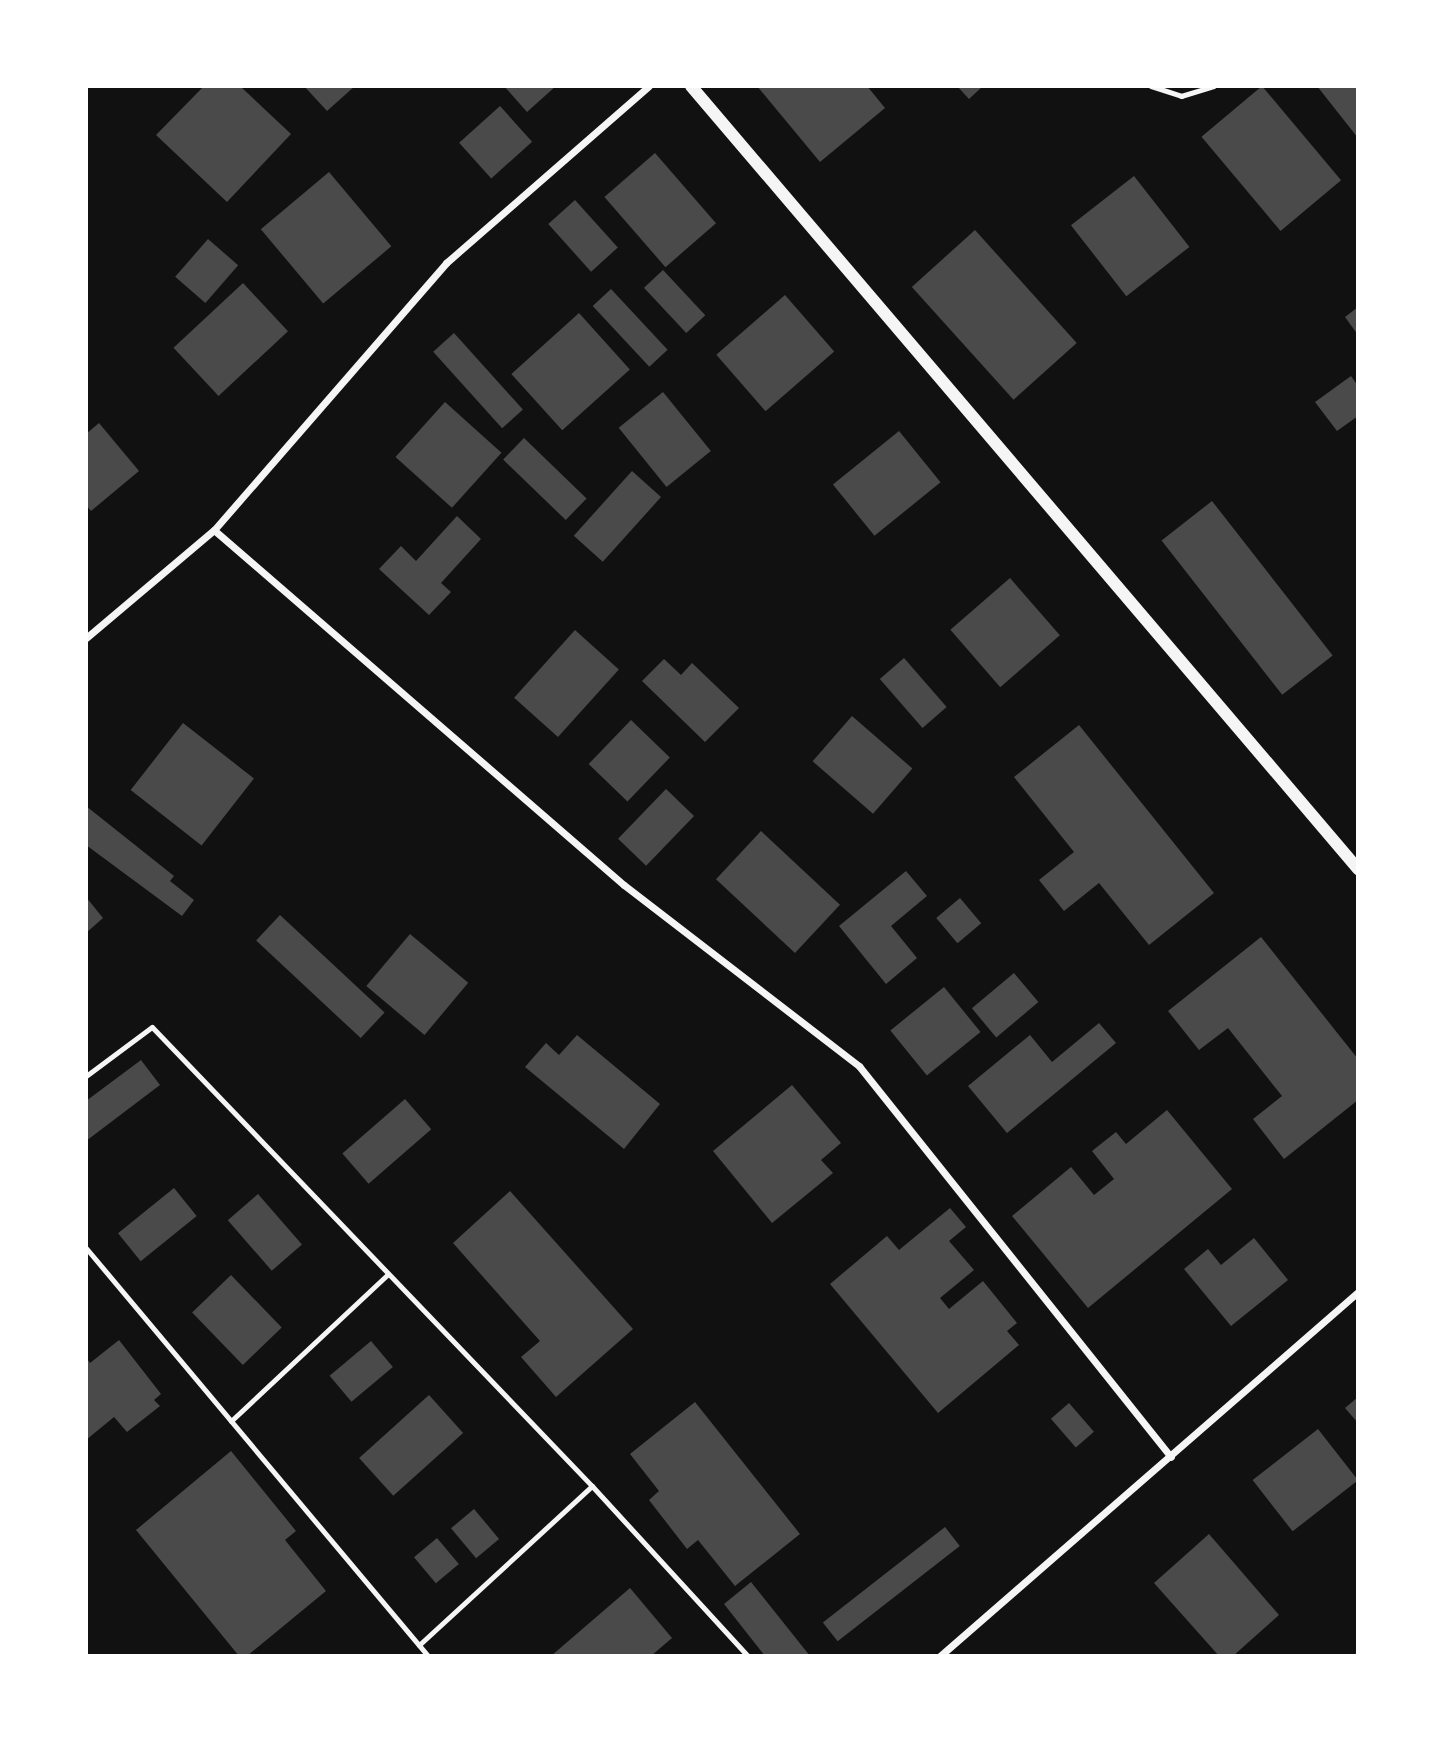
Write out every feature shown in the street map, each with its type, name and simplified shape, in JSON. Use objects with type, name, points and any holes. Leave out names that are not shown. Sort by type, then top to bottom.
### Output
[{"type":"street","points":[[86,639],[214,530],[446,263],[649,86]]},
{"type":"street","points":[[691,86],[1358,869]]},
{"type":"street","points":[[214,530],[624,885],[859,1066],[1171,1457]]},
{"type":"street","points":[[940,1656],[1358,1292]]},
{"type":"lane","points":[[1151,86],[1181,96],[1214,86]]},
{"type":"lane","points":[[86,1076],[152,1027],[592,1486],[748,1656]]},
{"type":"lane","points":[[86,1248],[428,1656]]},
{"type":"lane","points":[[231,1421],[387,1275]]},
{"type":"lane","points":[[419,1645],[592,1486]]},
{"type":"building","points":[[204,86],[240,86],[291,134],[227,202],[156,135]]},
{"type":"building","points":[[304,86],[355,86],[327,111]]},
{"type":"building","points":[[504,86],[556,86],[527,112]]},
{"type":"building","points":[[757,86],[867,86],[885,108],[820,162]]},
{"type":"building","points":[[957,86],[983,86],[969,99]]},
{"type":"building","points":[[1262,86],[1341,180],[1281,231],[1201,137]]},
{"type":"building","points":[[1317,86],[1358,86],[1358,138]]},
{"type":"building","points":[[500,106],[532,142],[491,178],[459,143]]},
{"type":"building","points":[[655,153],[716,223],[665,267],[604,197]]},
{"type":"building","points":[[329,172],[391,246],[323,304],[261,229]]},
{"type":"building","points":[[1134,176],[1189,247],[1126,296],[1071,225]]},
{"type":"building","points":[[575,200],[618,248],[591,272],[548,224]]},
{"type":"building","points":[[975,230],[1077,343],[1014,400],[912,287]]},
{"type":"building","points":[[208,239],[238,265],[205,303],[175,277]]},
{"type":"building","points":[[663,270],[705,315],[686,333],[644,288]]},
{"type":"building","points":[[243,283],[288,331],[219,396],[174,348]]},
{"type":"building","points":[[611,289],[668,350],[649,367],[593,306]]},
{"type":"building","points":[[785,295],[834,352],[766,411],[716,355]]},
{"type":"building","points":[[1358,307],[1358,335],[1345,317]]},
{"type":"building","points":[[579,313],[630,369],[562,430],[511,374]]},
{"type":"building","points":[[454,333],[523,410],[502,428],[433,352]]},
{"type":"building","points":[[1351,376],[1358,386],[1358,416],[1337,431],[1315,402]]},
{"type":"building","points":[[663,392],[711,451],[667,487],[619,428]]},
{"type":"building","points":[[445,402],[501,453],[452,508],[395,457]]},
{"type":"building","points":[[99,423],[139,471],[91,511],[86,505],[86,434]]},
{"type":"building","points":[[899,431],[941,482],[874,536],[833,484]]},
{"type":"building","points":[[524,438],[587,498],[566,520],[503,460]]},
{"type":"building","points":[[632,471],[661,497],[603,562],[574,536]]},
{"type":"building","points":[[1212,501],[1333,655],[1282,695],[1162,540]]},
{"type":"building","points":[[457,516],[481,539],[441,583],[451,592],[429,615],[379,569],[401,546],[416,561]]},
{"type":"building","points":[[1010,578],[1060,635],[1000,687],[950,630]]},
{"type":"building","points":[[575,630],[619,669],[558,737],[514,698]]},
{"type":"building","points":[[904,658],[947,707],[922,728],[880,679]]},
{"type":"building","points":[[664,659],[681,675],[692,663],[739,708],[705,742],[642,681]]},
{"type":"building","points":[[852,716],[912,768],[873,814],[813,761]]},
{"type":"building","points":[[631,720],[670,758],[627,801],[589,764]]},
{"type":"building","points":[[183,723],[254,778],[202,845],[131,790]]},
{"type":"building","points":[[1079,725],[1214,893],[1149,945],[1099,883],[1064,911],[1039,880],[1074,852],[1014,777]]},
{"type":"building","points":[[666,789],[694,816],[646,866],[618,839]]},
{"type":"building","points":[[86,806],[174,876],[170,881],[194,900],[182,916],[86,845]]},
{"type":"building","points":[[761,831],[840,905],[795,953],[716,879]]},
{"type":"building","points":[[906,871],[927,896],[891,926],[917,958],[886,984],[839,926]]},
{"type":"building","points":[[86,897],[103,918],[86,933]]},
{"type":"building","points":[[960,898],[981,923],[957,943],[936,918]]},
{"type":"building","points":[[280,915],[385,1013],[361,1038],[256,941]]},
{"type":"building","points":[[410,934],[468,983],[425,1035],[366,986]]},
{"type":"building","points":[[1261,937],[1358,1059],[1358,1100],[1284,1159],[1253,1119],[1282,1096],[1228,1028],[1199,1050],[1168,1011]]},
{"type":"building","points":[[1014,973],[1038,1002],[996,1037],[972,1008]]},
{"type":"building","points":[[944,987],[981,1032],[927,1075],[890,1030]]},
{"type":"building","points":[[1099,1023],[1116,1043],[1007,1133],[968,1086],[1030,1035],[1052,1062]]},
{"type":"building","points":[[577,1035],[660,1104],[624,1149],[525,1067],[546,1043],[559,1055]]},
{"type":"building","points":[[141,1060],[160,1085],[86,1141],[86,1101]]},
{"type":"building","points":[[792,1085],[841,1143],[821,1160],[833,1173],[772,1223],[713,1151]]},
{"type":"building","points":[[405,1099],[431,1129],[369,1184],[342,1153]]},
{"type":"building","points":[[1167,1110],[1232,1189],[1088,1308],[1012,1216],[1071,1167],[1094,1195],[1114,1179],[1092,1151],[1116,1132],[1126,1144]]},
{"type":"building","points":[[174,1188],[197,1216],[141,1261],[118,1233]]},
{"type":"building","points":[[510,1191],[633,1329],[556,1397],[521,1357],[540,1341],[453,1243]]},
{"type":"building","points":[[258,1194],[302,1245],[272,1271],[228,1220]]},
{"type":"building","points":[[950,1208],[966,1227],[949,1241],[974,1270],[940,1298],[949,1309],[983,1281],[1017,1323],[1007,1331],[1019,1345],[938,1413],[830,1284],[887,1236],[899,1250]]},
{"type":"building","points":[[1254,1238],[1288,1280],[1231,1326],[1184,1269],[1208,1249],[1221,1265]]},
{"type":"building","points":[[231,1275],[282,1328],[243,1365],[192,1313]]},
{"type":"building","points":[[119,1340],[161,1394],[154,1400],[160,1406],[127,1432],[114,1417],[86,1440],[86,1357],[90,1363]]},
{"type":"building","points":[[371,1341],[393,1367],[351,1402],[330,1376]]},
{"type":"building","points":[[429,1395],[463,1433],[393,1496],[359,1458]]},
{"type":"building","points":[[1358,1397],[1358,1423],[1345,1408]]},
{"type":"building","points":[[695,1402],[800,1534],[735,1586],[698,1540],[687,1549],[649,1500],[659,1491],[630,1454]]},
{"type":"building","points":[[1069,1403],[1094,1432],[1076,1447],[1051,1419]]},
{"type":"building","points":[[1318,1429],[1358,1480],[1293,1531],[1253,1480]]},
{"type":"building","points":[[231,1451],[296,1531],[285,1540],[326,1591],[247,1656],[239,1656],[136,1530]]},
{"type":"building","points":[[474,1509],[499,1539],[476,1558],[451,1528]]},
{"type":"building","points":[[945,1527],[960,1546],[838,1641],[823,1622]]},
{"type":"building","points":[[1209,1534],[1279,1615],[1233,1656],[1219,1656],[1154,1583]]},
{"type":"building","points":[[437,1538],[459,1564],[436,1583],[414,1557]]},
{"type":"building","points":[[751,1582],[810,1656],[765,1656],[724,1604]]},
{"type":"building","points":[[630,1588],[672,1638],[651,1656],[551,1656]]}]
